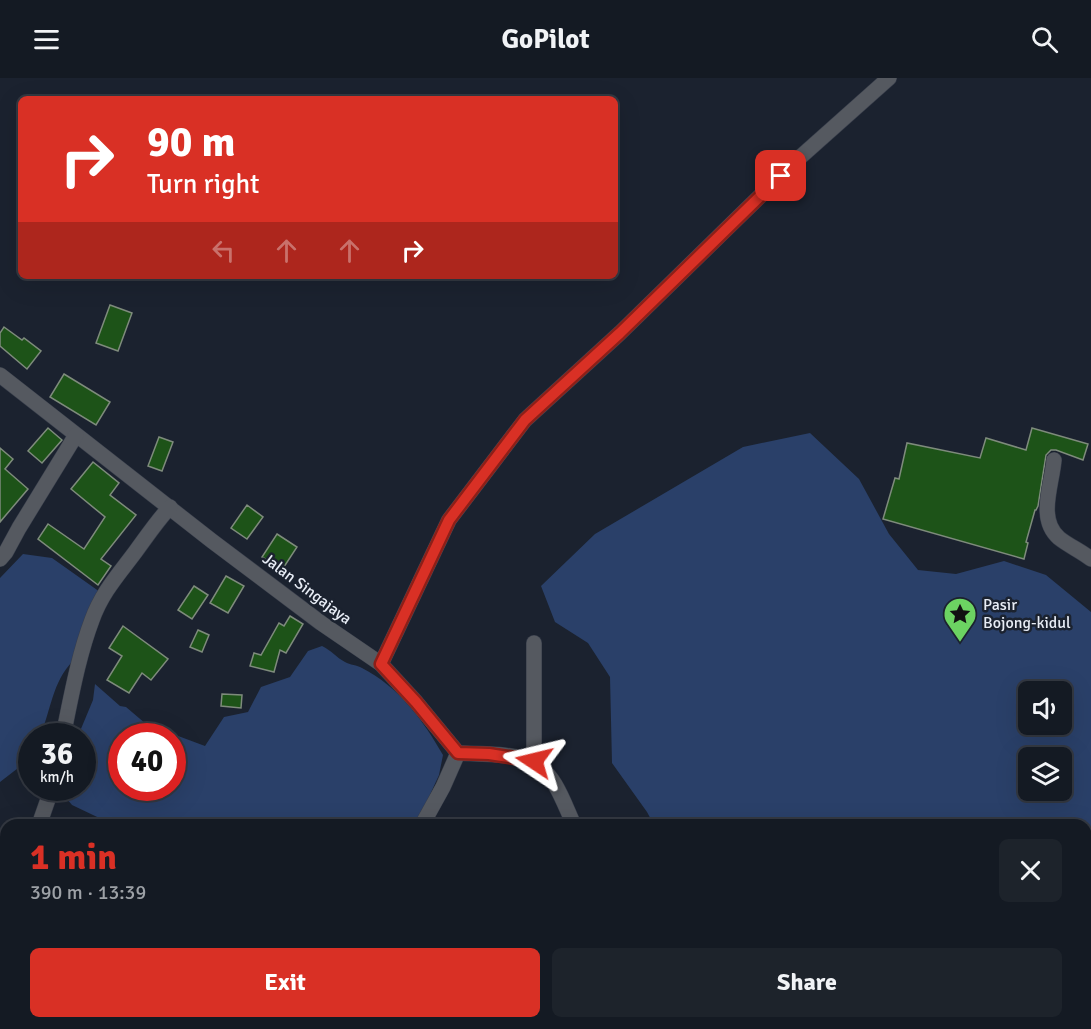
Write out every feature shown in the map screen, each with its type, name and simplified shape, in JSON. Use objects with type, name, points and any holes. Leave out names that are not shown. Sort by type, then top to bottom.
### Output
[{"type":"street","points":[[381,664],[449,520],[525,420],[620,333],[797,160],[889,78]]},
{"type":"street","name":"Jalan Singajaya","points":[[0,375],[321,623],[381,664],[458,753]]},
{"type":"street","points":[[2,553],[76,435]]},
{"type":"street","points":[[1054,460],[1047,513],[1050,527],[1058,537],[1091,559]]},
{"type":"street","points":[[66,723],[85,642],[100,602],[115,576],[170,507]]},
{"type":"street","points":[[534,643],[534,761]]},
{"type":"street","points":[[425,819],[458,753],[489,754],[534,761],[559,791],[571,819]]},
{"type":"street","points":[[41,819],[47,801]]},
{"type":"shaded area","points":[[810,433],[859,479],[889,534],[918,570],[956,574],[1004,561],[1046,575],[1091,612],[1091,819],[651,819],[612,763],[610,677],[588,643],[555,622],[541,586],[595,534],[743,447]]},
{"type":"shaded area","points":[[23,554],[52,558],[100,592],[73,661],[56,687],[45,723],[18,723],[18,768],[0,782],[0,578]]},
{"type":"shaded area","points":[[322,646],[345,662],[360,667],[375,676],[399,695],[418,717],[443,755],[439,775],[419,819],[101,819],[72,805],[69,801],[96,801],[96,723],[83,723],[93,700],[95,684],[120,706],[126,707],[145,723],[108,723],[108,801],[186,801],[186,739],[205,746],[224,717],[248,712],[261,687],[290,677],[308,651]]},
{"type":"building","points":[[110,305],[132,313],[118,351],[96,343]]},
{"type":"building","points":[[4,327],[41,351],[27,369],[0,346],[0,333]]},
{"type":"building","points":[[64,374],[110,402],[96,425],[50,397]]},
{"type":"building","points":[[48,428],[62,440],[42,463],[28,451]]},
{"type":"building","points":[[1032,428],[1088,444],[1083,460],[1056,450],[1051,450],[1046,455],[1038,506],[1026,542],[1028,543],[1024,559],[883,519],[895,478],[899,479],[907,443],[980,458],[986,438],[1026,450]]},
{"type":"building","points":[[159,437],[173,442],[162,471],[148,466]]},
{"type":"building","points":[[0,448],[13,459],[5,469],[28,489],[0,522]]},
{"type":"building","points":[[93,462],[119,483],[110,495],[136,515],[101,559],[111,566],[98,585],[38,539],[48,524],[84,549],[105,517],[71,489]]},
{"type":"building","points":[[247,505],[263,517],[247,539],[231,528]]},
{"type":"building","points":[[277,534],[297,547],[282,570],[262,557]]},
{"type":"building","points":[[226,576],[244,586],[228,613],[210,603]]},
{"type":"building","points":[[194,586],[208,595],[192,619],[178,610]]},
{"type":"building","points":[[290,616],[303,624],[286,653],[280,650],[274,672],[250,666],[254,653],[261,655],[279,623],[284,626]]},
{"type":"building","points":[[123,626],[168,659],[151,680],[142,673],[129,693],[107,680],[122,656],[109,648]]},
{"type":"building","points":[[198,630],[209,635],[202,652],[190,647]]},
{"type":"building","points":[[222,694],[242,695],[241,708],[221,706]]},
{"type":"place","name":"Pasir Bojong-kidul","points":[[960,643]]},
{"type":"route","points":[[534,761],[489,754],[458,753],[381,664],[449,520],[525,420],[620,333],[781,176]]}]
